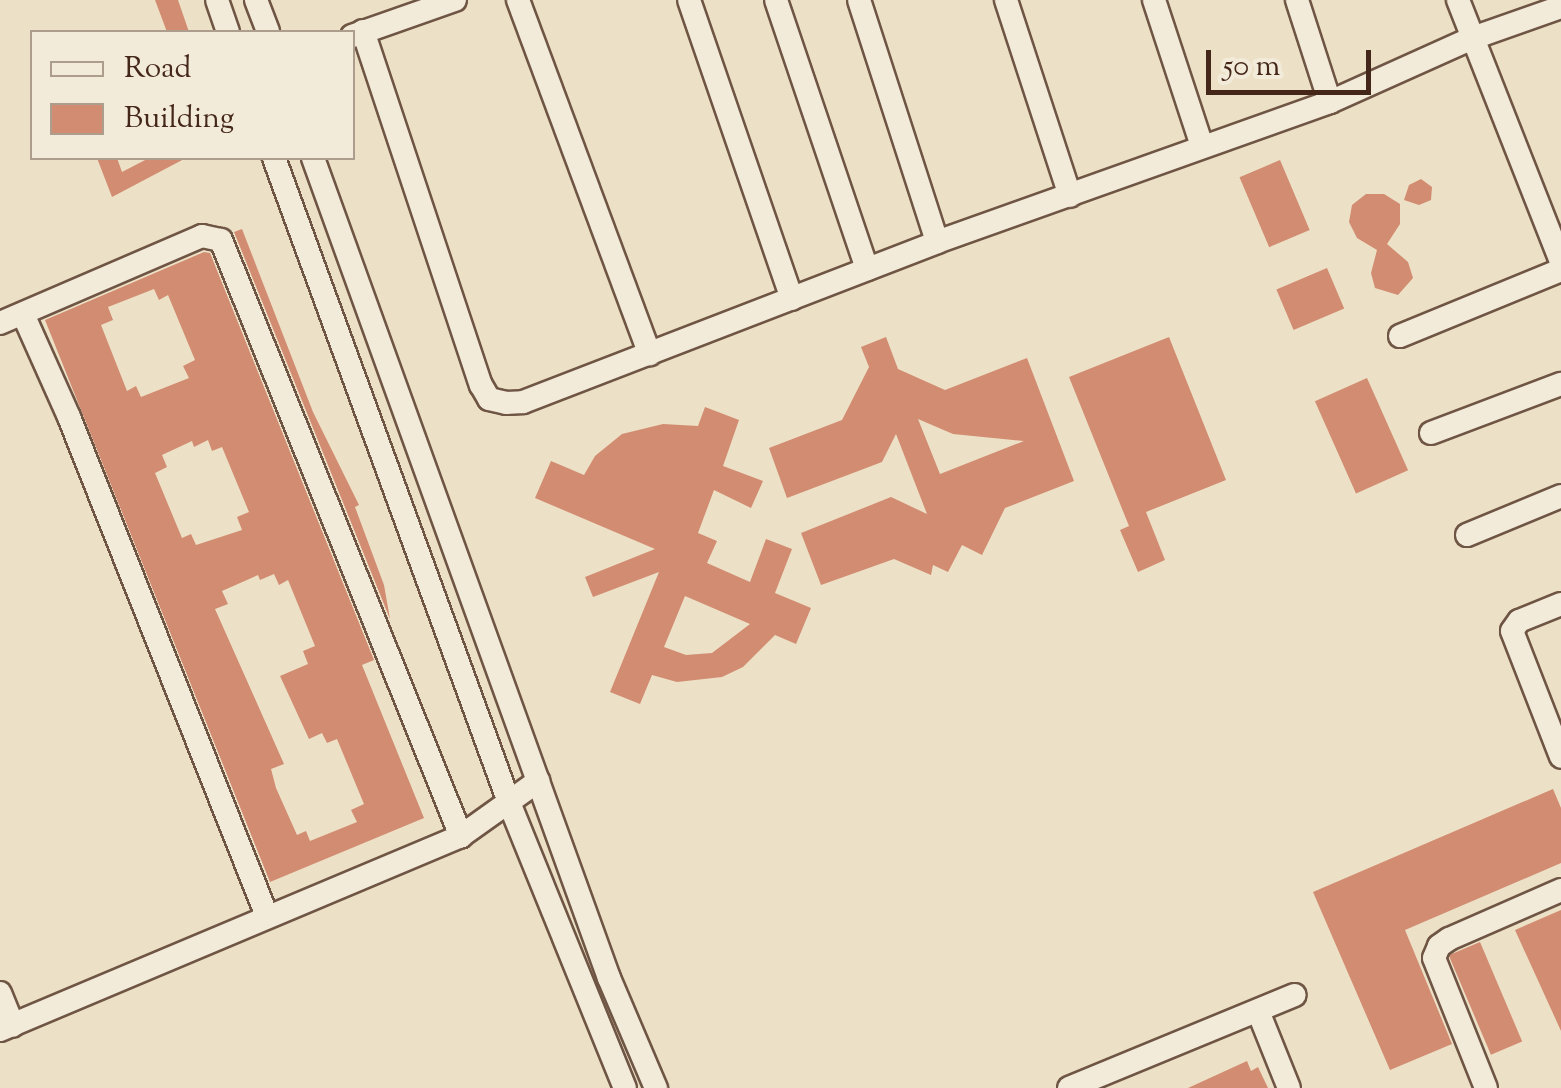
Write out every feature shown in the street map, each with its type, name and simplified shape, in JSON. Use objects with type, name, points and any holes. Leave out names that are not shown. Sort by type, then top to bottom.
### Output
[{"type":"street","points":[[216,0],[227,30]]},
{"type":"street","points":[[256,0],[267,30]]},
{"type":"street","points":[[455,0],[392,10],[358,34],[452,307],[489,399],[523,402],[937,242],[1330,102],[1470,40],[1561,7]]},
{"type":"street","points":[[518,0],[650,354]]},
{"type":"street","points":[[689,0],[792,299]]},
{"type":"street","points":[[776,0],[867,270]]},
{"type":"street","points":[[859,0],[937,242]]},
{"type":"street","points":[[1006,0],[1070,196]]},
{"type":"street","points":[[1154,0],[1202,146]]},
{"type":"street","points":[[1297,0],[1330,102]]},
{"type":"street","points":[[1458,0],[1470,40],[1561,261]]},
{"type":"street","points":[[275,160],[510,805],[625,1088]]},
{"type":"street","points":[[314,160],[609,978],[656,1088]]},
{"type":"street","points":[[0,323],[202,236],[221,240],[461,836]]},
{"type":"street","points":[[1400,336],[1561,270]]},
{"type":"street","points":[[23,314],[69,417],[267,916]]},
{"type":"street","points":[[1432,433],[1561,384]]},
{"type":"street","points":[[1467,536],[1561,496]]},
{"type":"street","points":[[1561,604],[1519,620],[1512,631],[1561,757]]},
{"type":"street","points":[[0,993],[6,1027],[461,836],[510,805],[538,781]]},
{"type":"street","points":[[1486,1088],[1434,958],[1439,946],[1450,939],[1561,890]]},
{"type":"street","points":[[1068,1088],[1123,1078],[1295,995]]},
{"type":"street","points":[[1258,1011],[1290,1088]]},
{"type":"building","points":[[155,0],[178,0],[188,30],[166,30]]},
{"type":"building","points":[[98,160],[118,160],[122,172],[145,160],[182,160],[112,197]]},
{"type":"building","points":[[1280,160],[1310,230],[1269,247],[1239,177]]},
{"type":"building","points":[[1421,179],[1432,187],[1431,200],[1419,205],[1404,200],[1409,185]]},
{"type":"building","points":[[1366,194],[1384,194],[1400,204],[1400,224],[1387,244],[1408,262],[1413,278],[1398,295],[1375,288],[1371,273],[1377,250],[1357,238],[1349,222],[1352,205]]},
{"type":"building","points":[[242,229],[313,412],[359,505],[355,507],[384,585],[390,619],[234,232]]},
{"type":"building","points":[[204,252],[210,253],[374,660],[362,665],[424,818],[270,882],[45,320]],"holes":[[[154,289],[159,300],[168,295],[195,360],[183,366],[189,378],[141,397],[136,386],[127,391],[101,325],[113,320],[108,307]],[[208,440],[212,451],[222,447],[249,512],[237,517],[242,530],[196,545],[191,534],[182,538],[155,473],[167,467],[162,455],[192,441],[194,447]],[[274,574],[279,585],[288,580],[315,646],[303,651],[308,664],[280,676],[309,739],[322,733],[327,743],[337,739],[364,804],[351,810],[357,822],[310,841],[306,831],[297,835],[276,788],[271,769],[284,764],[215,609],[228,604],[222,591],[258,575],[260,580]]]},
{"type":"building","points":[[1327,268],[1344,309],[1294,330],[1276,289]]},
{"type":"building","points":[[886,337],[898,369],[945,390],[1027,358],[1074,481],[1005,508],[982,555],[962,545],[948,572],[933,565],[931,575],[894,559],[821,585],[801,533],[891,497],[927,514],[896,434],[882,462],[787,498],[769,448],[842,420],[869,367],[861,347]],"holes":[[[918,419],[953,434],[1024,441],[940,474]]]},
{"type":"building","points":[[1169,337],[1226,480],[1146,512],[1165,560],[1138,572],[1120,530],[1129,526],[1069,377]]},
{"type":"building","points":[[1367,378],[1408,470],[1356,493],[1315,401]]},
{"type":"building","points":[[705,407],[739,420],[723,466],[763,481],[751,508],[714,490],[698,533],[717,541],[707,563],[750,582],[766,539],[792,549],[775,593],[811,608],[796,644],[775,635],[743,667],[722,677],[677,682],[652,675],[640,704],[610,692],[659,572],[593,597],[585,577],[655,549],[535,498],[551,461],[584,475],[595,456],[622,434],[663,424],[698,426]],"holes":[[[685,596],[750,624],[712,653],[686,655],[664,647]]]},
{"type":"building","points":[[1553,789],[1561,808],[1561,863],[1405,930],[1452,1044],[1390,1070],[1313,892]]},
{"type":"building","points":[[1561,910],[1561,1031],[1515,930]]},
{"type":"building","points":[[1480,942],[1522,1041],[1491,1055],[1449,955]]},
{"type":"building","points":[[1247,1061],[1251,1071],[1258,1067],[1268,1088],[1188,1088]]}]
